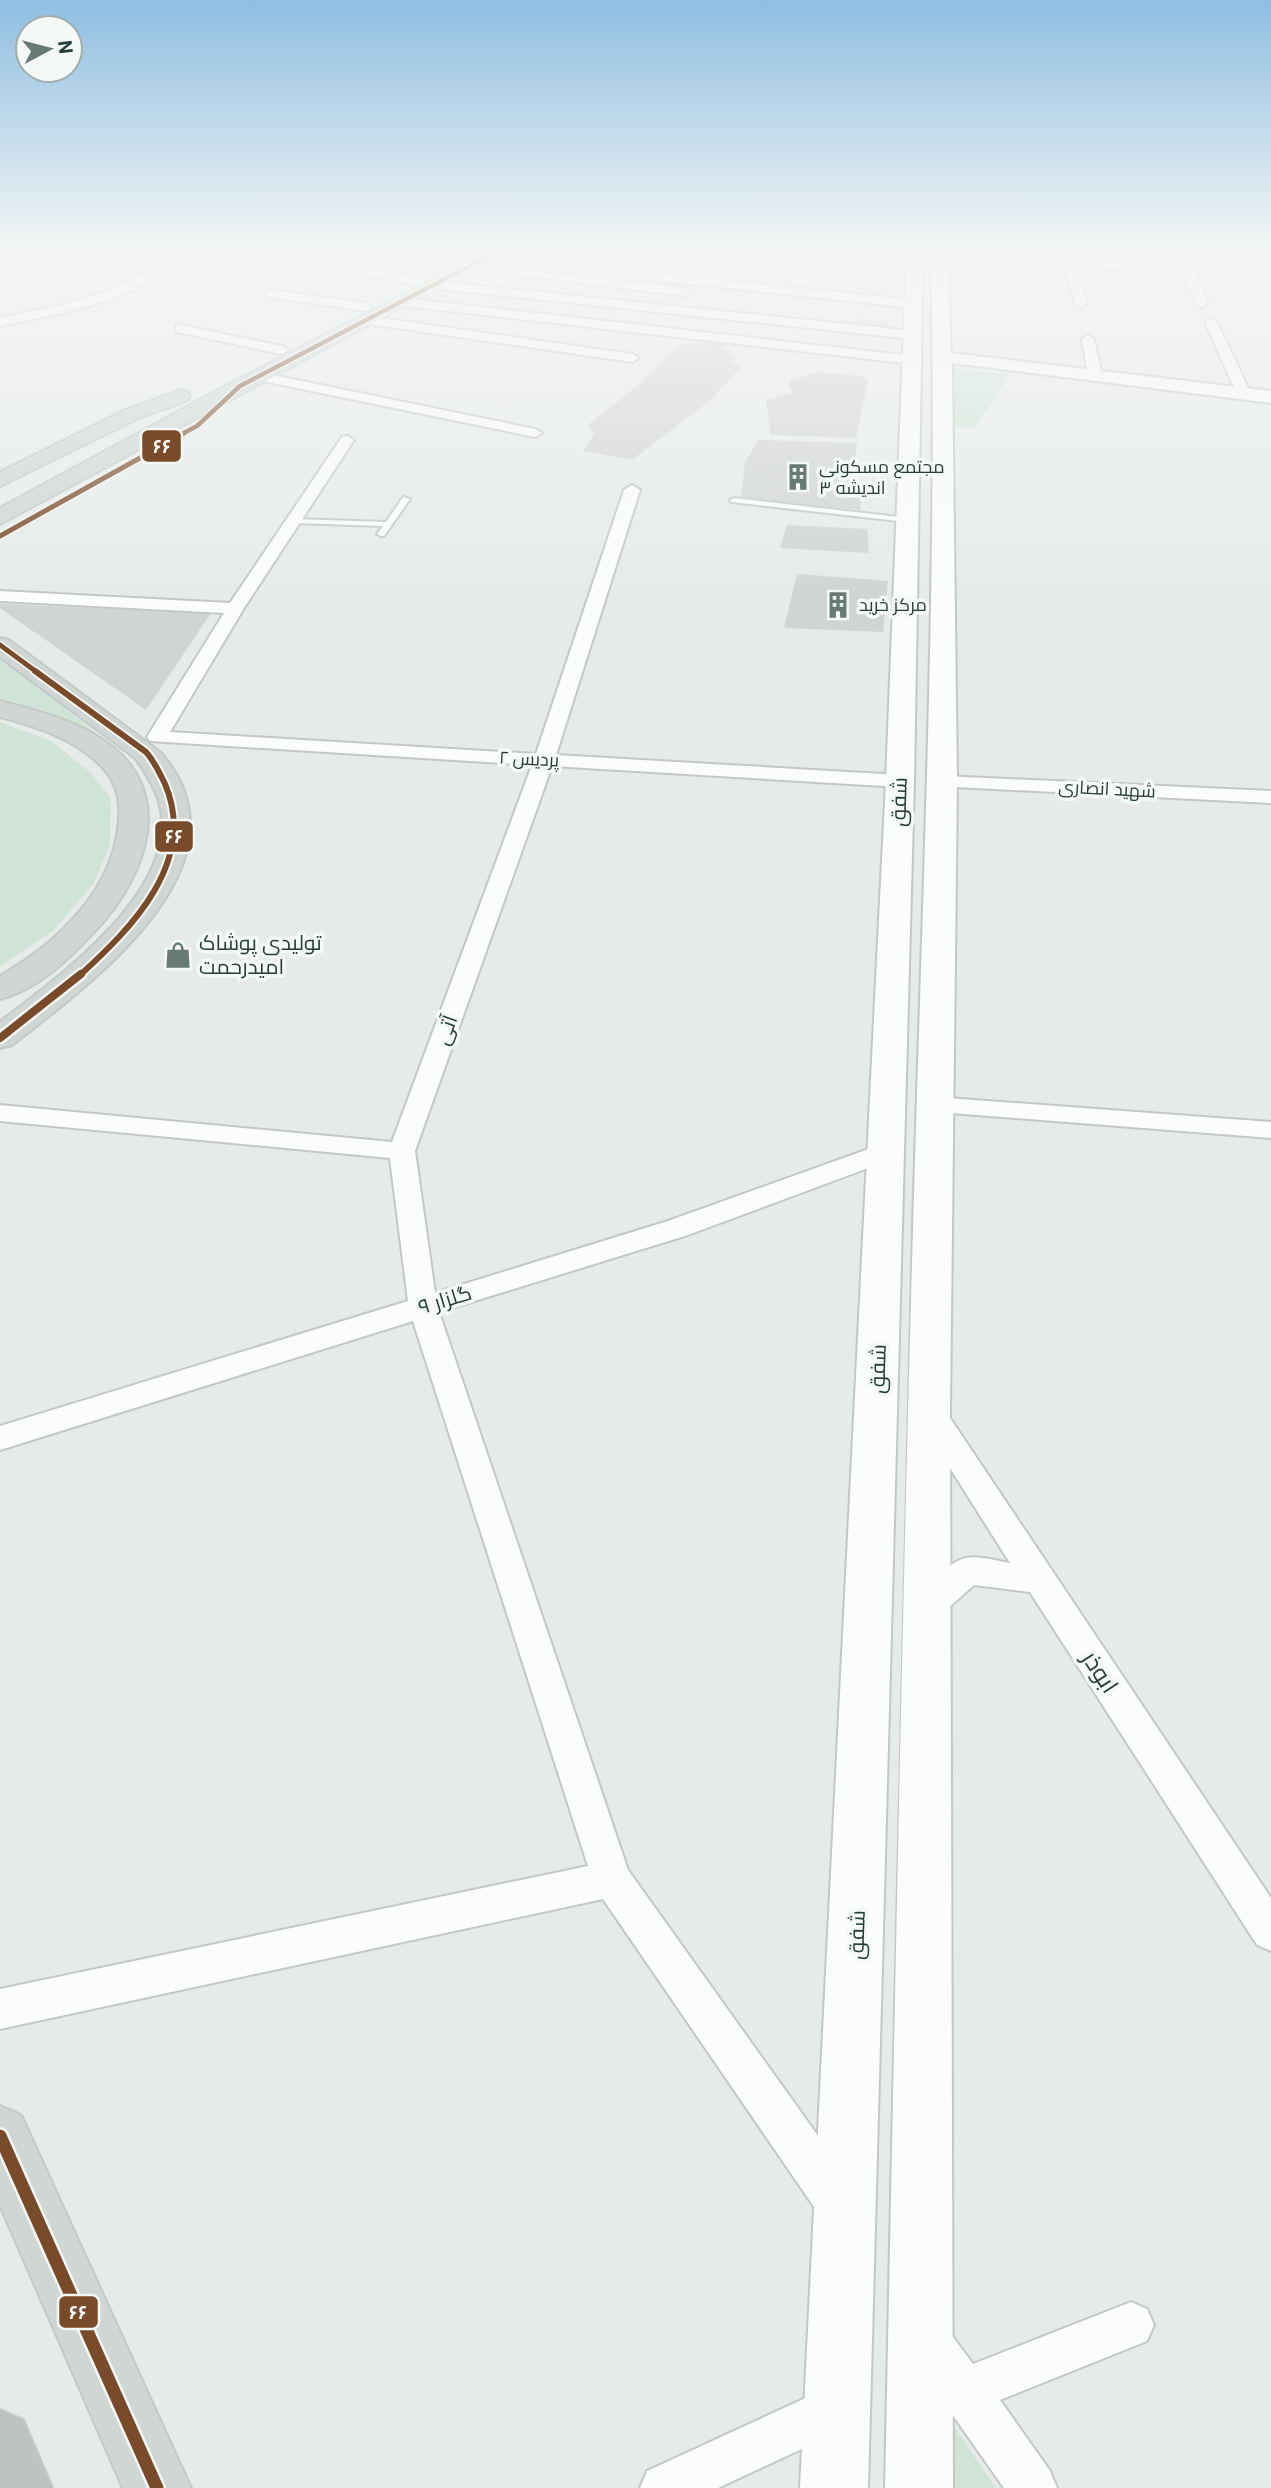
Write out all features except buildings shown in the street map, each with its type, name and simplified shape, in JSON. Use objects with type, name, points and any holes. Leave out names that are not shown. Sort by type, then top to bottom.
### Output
[{"type":"highway","points":[[0,2443],[18,2488]]},
{"type":"main road","points":[[0,497],[252,365]]},
{"type":"main road","points":[[0,517],[277,365]]},
{"type":"main road","name":"شفق","points":[[834,2488],[900,781],[907,520],[926,365]]},
{"type":"main road","name":"شفق","points":[[919,2488],[929,1411],[943,782],[933,365]]},
{"type":"main road","points":[[1066,365],[1094,376],[1271,397]]},
{"type":"main road","points":[[1125,365],[1271,404]]},
{"type":"main road","points":[[0,536],[197,426],[249,381]]},
{"type":"main road","points":[[0,480],[130,415],[219,382]]},
{"type":"main road","points":[[0,645],[127,738],[156,765],[174,801],[177,835],[167,868],[149,903],[115,942],[77,977],[0,1038]]},
{"type":"main road","points":[[0,709],[35,717],[82,738],[111,761],[132,790],[135,826],[125,863],[107,900],[72,937],[17,980],[0,989]]},
{"type":"main road","points":[[0,2136],[157,2488]]},
{"type":"street","points":[[1092,365],[1094,376]]},
{"type":"street","points":[[1231,365],[1244,394]]},
{"type":"street","points":[[249,381],[535,433]]},
{"type":"street","points":[[0,596],[235,608],[347,440]]},
{"type":"street","name":"آتی","points":[[632,490],[544,760],[402,1151],[423,1307],[612,1879],[846,2214]]},
{"type":"street","name":"پردیس ۲","points":[[235,608],[157,737],[900,781]]},
{"type":"street","name":"شهید انصاری","points":[[943,782],[1271,797]]},
{"type":"street","points":[[934,1105],[1271,1130]]},
{"type":"street","points":[[0,1113],[402,1151]]},
{"type":"street","name":"گلزار ۹","points":[[0,1438],[678,1228],[886,1152]]},
{"type":"street","name":"ابوذر","points":[[929,1411],[1271,1932]]},
{"type":"street","points":[[928,1604],[968,1571],[1040,1580]]},
{"type":"street","points":[[0,2009],[612,1879]]},
{"type":"street","points":[[964,2392],[1131,2325]]},
{"type":"street","points":[[921,2332],[1033,2488]]},
{"type":"street","points":[[664,2488],[837,2408]]},
{"type":"lane","points":[[381,534],[406,499]]},
{"type":"lane","points":[[734,500],[907,520]]},
{"type":"lane","points":[[294,521],[388,524]]},
{"type":"green space","points":[[950,368],[1011,374],[974,428],[948,426]]},
{"type":"green space","points":[[0,656],[102,738],[46,711],[0,699]]},
{"type":"green space","points":[[0,722],[51,741],[90,772],[111,798],[110,845],[94,883],[53,931],[0,966]]},
{"type":"green space","points":[[950,2421],[996,2488],[952,2488]]},
{"type":"transit line","name":"۶۶","points":[[0,536],[197,426],[240,386],[280,365]]},
{"type":"transit line","name":"۶۶","points":[[0,645],[146,752],[156,764],[174,805],[174,845],[159,884],[134,920],[102,955],[67,986],[0,1038]]},
{"type":"transit line","name":"۶۶","points":[[0,2136],[157,2488]]},
{"type":"place","name":"مجتمع مسکونی اندیشه ۳","points":[[798,477]]},
{"type":"place","name":"مرکز خرید","points":[[838,605]]},
{"type":"place","name":"تولیدی پوشاک امیدرحمت","points":[[178,955]]}]
